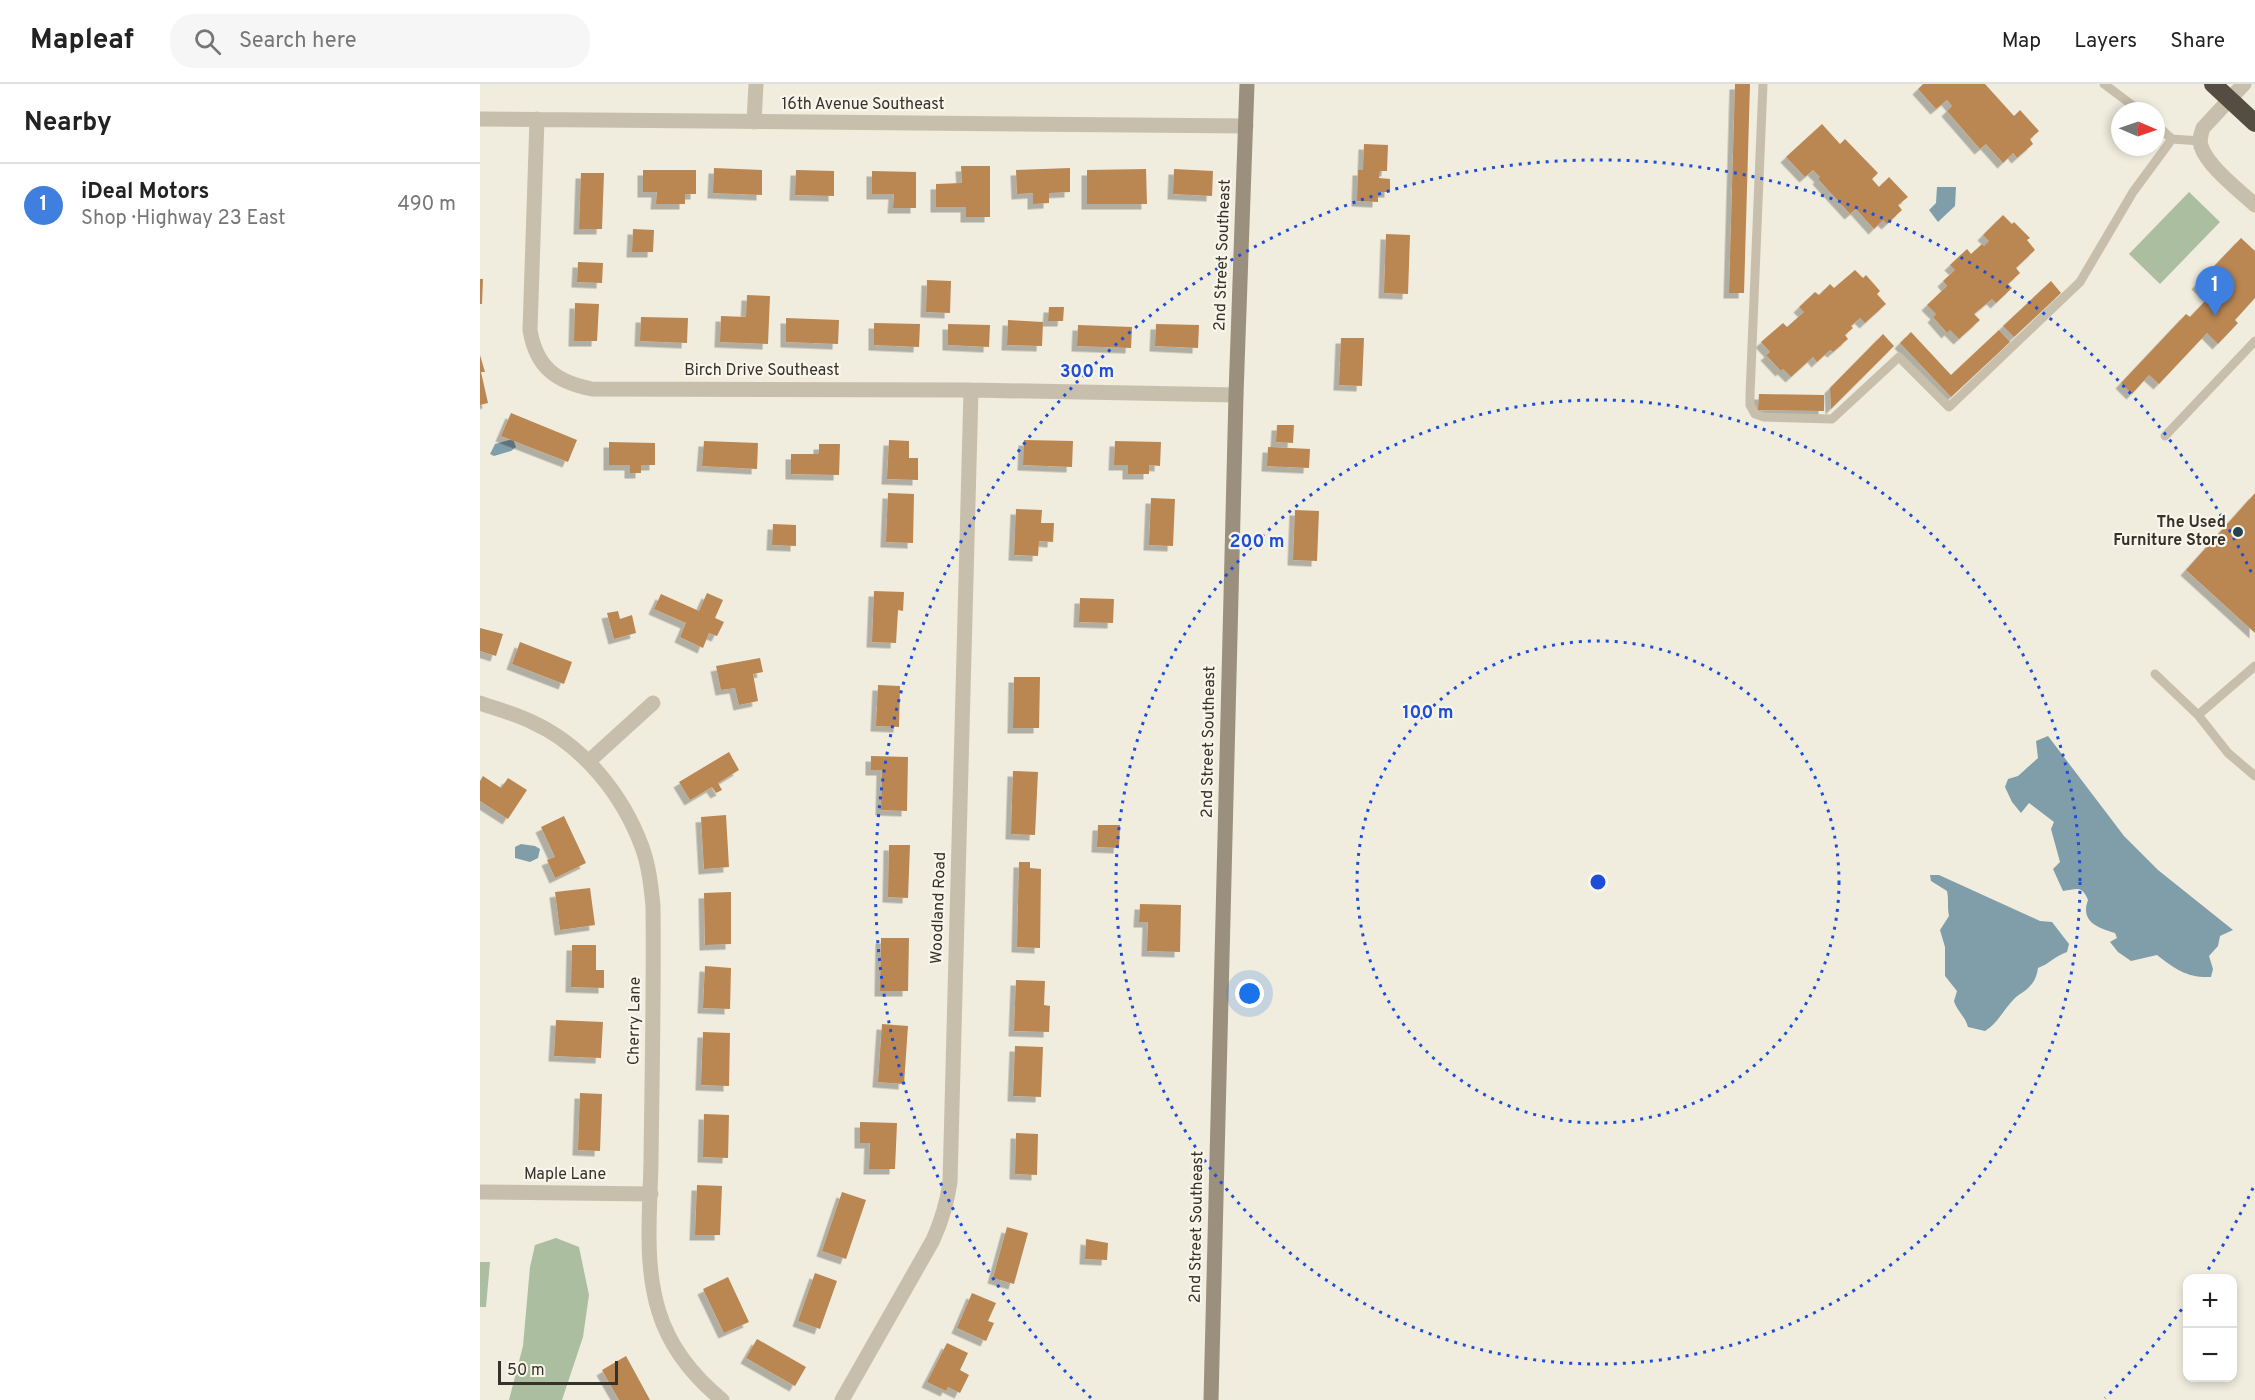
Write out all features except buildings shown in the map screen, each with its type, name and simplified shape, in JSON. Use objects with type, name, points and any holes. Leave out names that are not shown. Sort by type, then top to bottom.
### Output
[{"type":"highway","points":[[2213,84],[2255,123]]},
{"type":"street","points":[[754,122],[756,84]]},
{"type":"street","name":"2nd Street Southeast","points":[[1211,1400],[1246,84]]},
{"type":"street","points":[[2244,84],[2203,128],[2201,146],[2211,163],[2255,205]]},
{"type":"street","name":"16th Avenue Southeast","points":[[480,118],[1246,126]]},
{"type":"street","name":"Birch Drive Southeast","points":[[537,119],[530,330],[532,345],[547,370],[576,386],[1236,395]]},
{"type":"street","name":"Woodland Road","points":[[842,1400],[942,1222],[950,1182],[971,390]]},
{"type":"street","name":"Cherry Lane","points":[[480,703],[533,722],[573,747],[622,803],[643,848],[650,875],[654,927],[650,1253],[658,1310],[668,1337],[682,1358],[701,1382],[722,1400]]},
{"type":"street","points":[[588,762],[653,703]]},
{"type":"street","name":"Maple Lane","points":[[480,1192],[651,1194]]},
{"type":"lane","points":[[1763,84],[1750,405],[1755,414],[1764,417],[1832,419],[1899,357],[1949,406],[2080,282],[2133,192],[2172,139]]},
{"type":"lane","points":[[2104,84],[2128,102]]},
{"type":"lane","points":[[2165,133],[2172,139],[2201,141]]},
{"type":"lane","points":[[2165,436],[2255,341]]},
{"type":"lane","points":[[2198,715],[2255,666]]},
{"type":"lane","points":[[2155,674],[2198,715],[2228,753],[2255,776]]},
{"type":"green space","points":[[2189,192],[2220,222],[2160,284],[2129,254]]},
{"type":"green space","points":[[556,1238],[579,1247],[589,1295],[583,1337],[562,1400],[509,1400],[523,1346],[530,1267],[535,1245]]},
{"type":"green space","points":[[480,1262],[490,1262],[486,1307],[480,1307]]},
{"type":"water","points":[[1937,187],[1956,187],[1955,206],[1938,222],[1929,210],[1936,203]]},
{"type":"water","points":[[513,439],[516,447],[511,451],[494,456],[490,454],[495,444]]},
{"type":"water","points":[[2048,736],[2124,836],[2158,870],[2233,930],[2220,936],[2218,946],[2209,956],[2213,969],[2211,977],[2182,972],[2157,955],[2131,961],[2118,952],[2110,942],[2117,938],[2115,933],[2102,929],[2089,919],[2086,914],[2088,900],[2084,892],[2078,889],[2063,891],[2053,869],[2060,862],[2051,829],[2054,822],[2029,803],[2021,813],[2012,802],[2005,787],[2008,779],[2018,776],[2038,758],[2036,741]]},
{"type":"water","points":[[521,844],[540,849],[538,858],[530,862],[515,858],[515,847]]},
{"type":"water","points":[[1930,875],[1939,875],[2040,921],[2052,922],[2069,944],[2067,952],[2038,968],[2032,984],[2015,998],[1985,1031],[1968,1027],[1954,1001],[1957,991],[1945,976],[1945,947],[1940,930],[1949,916],[1948,894],[1931,881]]},
{"type":"place","name":"iDeal Motors","points":[[2215,316]]},
{"type":"place","name":"The Used Furniture Store","points":[[2238,532]]}]
